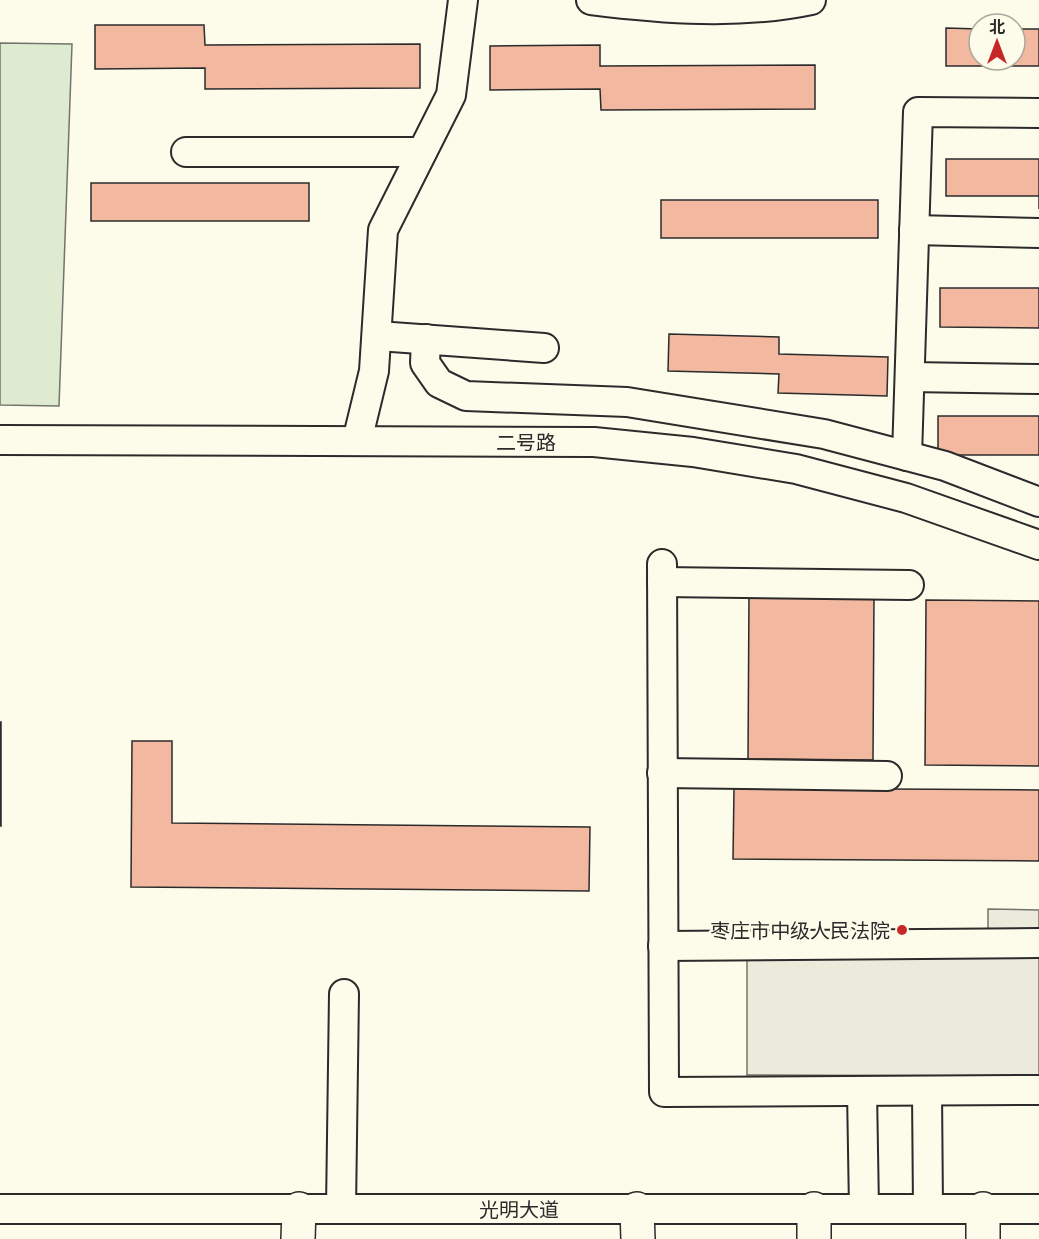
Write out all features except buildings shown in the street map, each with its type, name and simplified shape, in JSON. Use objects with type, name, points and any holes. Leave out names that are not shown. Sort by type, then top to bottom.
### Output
[{"type":"street","points":[[357,441],[374,371],[383,230],[451,95],[463,0]]},
{"type":"street","points":[[591,0],[652,7],[777,7],[811,0]]},
{"type":"street","points":[[907,456],[918,111],[1039,113]]},
{"type":"street","points":[[186,152],[422,152]]},
{"type":"street","points":[[914,230],[1039,233]]},
{"type":"street","points":[[378,336],[544,348]]},
{"type":"street","points":[[426,339],[425,363],[439,383],[466,396],[627,402],[824,434],[945,466],[1039,502]]},
{"type":"street","points":[[910,377],[1039,379]]},
{"type":"street","name":"二号路","points":[[0,440],[594,442],[693,452],[796,470],[906,498],[1039,545]]},
{"type":"street","points":[[909,585],[662,573],[664,1092],[1039,1090]]},
{"type":"street","points":[[662,773],[886,776]]},
{"type":"street","points":[[663,946],[1039,943]]},
{"type":"street","points":[[341,1209],[344,994]]},
{"type":"street","points":[[862,1091],[864,1209]]},
{"type":"street","points":[[927,1091],[928,1209]]},
{"type":"street","name":"光明大道","points":[[0,1209],[298,1224],[341,1209],[637,1224],[814,1224],[864,1209],[928,1209],[983,1224],[1039,1209]]},
{"type":"green space","points":[[0,43],[72,44],[59,406],[0,405]]},
{"type":"shaded area","points":[[988,909],[1039,910],[1039,1076],[747,1075],[747,933],[988,933]]},
{"type":"place","name":"枣庄市中级人民法院","points":[[902,930]]}]
